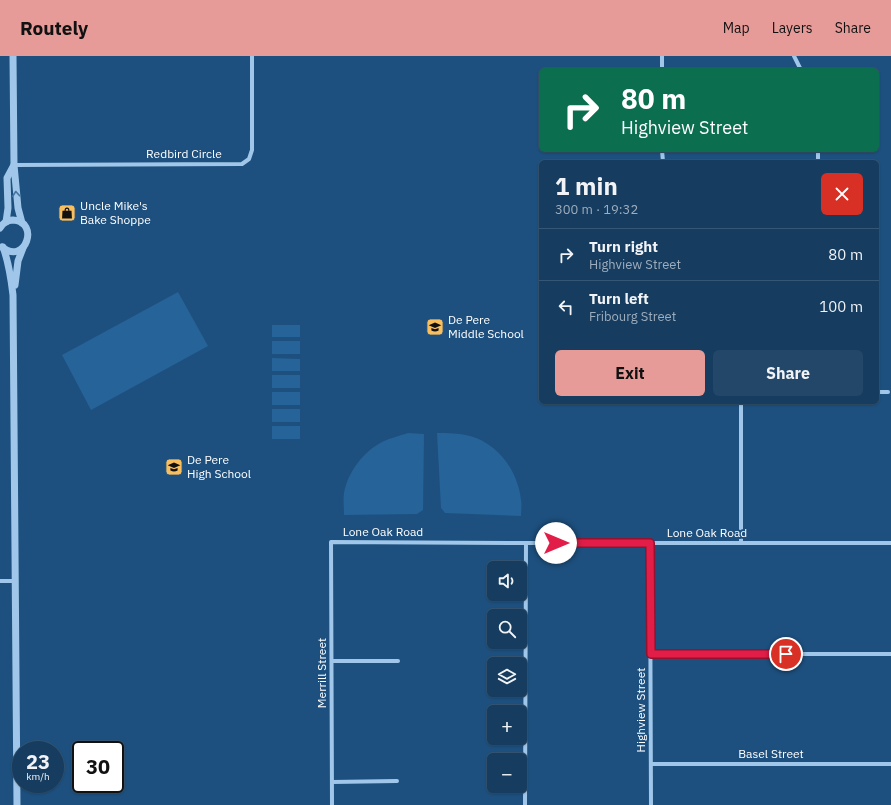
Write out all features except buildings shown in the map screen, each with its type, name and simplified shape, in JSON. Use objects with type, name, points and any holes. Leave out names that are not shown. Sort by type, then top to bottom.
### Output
[{"type":"street","points":[[13,56],[14,165],[18,208],[22,223],[26,228],[28,236],[28,241],[23,248],[18,261],[13,295]]},
{"type":"street","name":"Redbird Circle","points":[[14,165],[242,164],[249,160],[252,150],[252,56]]},
{"type":"street","points":[[662,56],[662,68]]},
{"type":"street","points":[[794,56],[800,68]]},
{"type":"street","points":[[2,225],[8,208],[7,178],[14,165]]},
{"type":"street","points":[[2,225],[14,220],[22,223]]},
{"type":"street","points":[[2,246],[11,251],[23,248]]},
{"type":"street","points":[[2,246],[10,269],[13,295],[17,805]]},
{"type":"street","points":[[879,392],[888,392]]},
{"type":"street","points":[[741,404],[741,543]]},
{"type":"street","name":"Lone Oak Road","points":[[331,542],[891,543]]},
{"type":"street","name":"Merrill Street","points":[[331,542],[332,805]]},
{"type":"street","points":[[526,543],[526,805]]},
{"type":"street","name":"Highview Street","points":[[650,543],[651,805]]},
{"type":"street","points":[[0,581],[16,582]]},
{"type":"street","points":[[651,654],[891,654]]},
{"type":"street","points":[[332,661],[398,661]]},
{"type":"street","name":"Basel Street","points":[[651,764],[891,764]]},
{"type":"street","points":[[332,782],[397,781]]},
{"type":"shaded area","points":[[178,292],[208,346],[91,410],[62,355]]},
{"type":"shaded area","points":[[272,325],[300,325],[300,337],[272,337]]},
{"type":"shaded area","points":[[272,341],[300,341],[300,354],[272,354]]},
{"type":"shaded area","points":[[272,358],[300,359],[300,371],[272,371]]},
{"type":"shaded area","points":[[272,375],[300,375],[300,388],[272,388]]},
{"type":"shaded area","points":[[272,392],[300,392],[300,405],[272,405]]},
{"type":"shaded area","points":[[272,409],[300,409],[300,422],[272,422]]},
{"type":"shaded area","points":[[272,426],[300,426],[300,439],[272,439]]},
{"type":"shaded area","points":[[408,433],[424,434],[423,510],[417,514],[344,515],[344,496],[346,485],[357,463],[375,446],[391,438]]},
{"type":"shaded area","points":[[437,433],[470,436],[490,445],[498,452],[505,460],[516,479],[521,502],[521,516],[445,513],[441,508]]},
{"type":"place","name":"Uncle Mike's Bake Shoppe","points":[[67,213]]},
{"type":"place","name":"De Pere Middle School","points":[[435,327]]},
{"type":"place","name":"De Pere High School","points":[[174,467]]},
{"type":"route","points":[[556,543],[650,543],[651,654],[786,654]]}]
